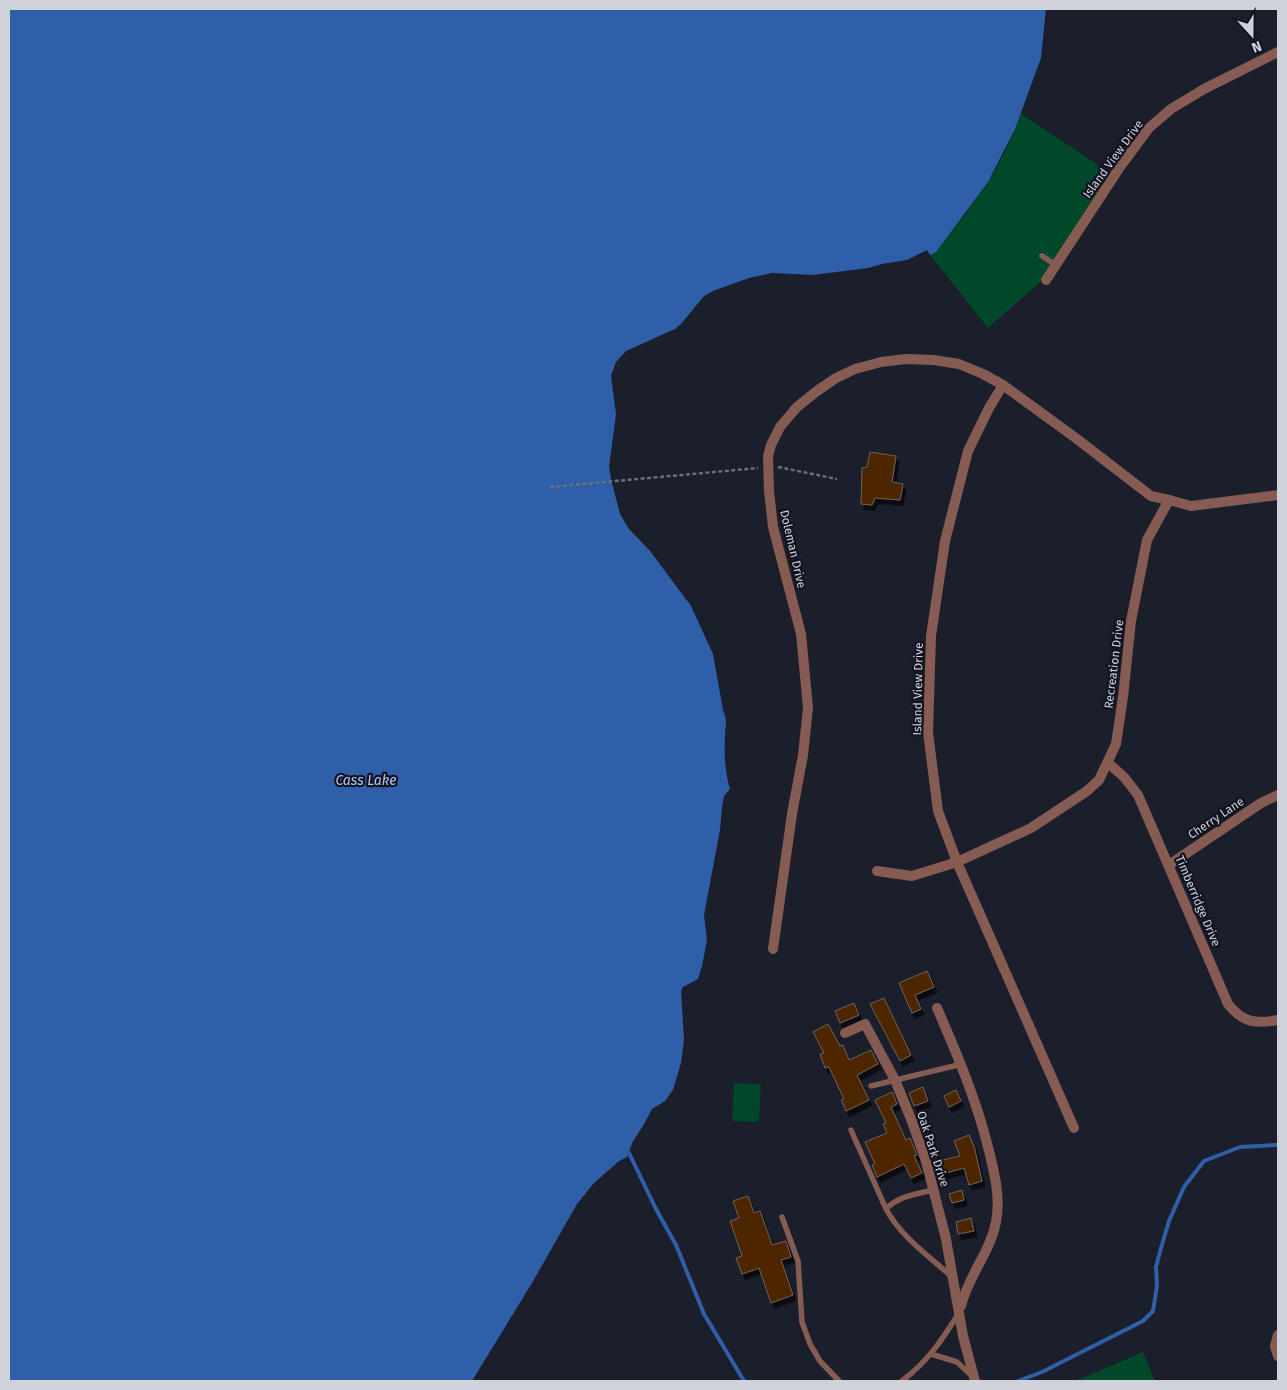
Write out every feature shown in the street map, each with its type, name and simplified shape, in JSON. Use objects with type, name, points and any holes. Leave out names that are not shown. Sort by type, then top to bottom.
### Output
[{"type":"street","name":"Island View Drive","points":[[1046,280],[1120,167],[1149,128],[1171,109],[1204,89],[1278,52]]},
{"type":"street","name":"Doleman Drive","points":[[773,949],[792,814],[803,755],[808,708],[801,634],[773,527],[768,456],[780,426],[797,407],[816,391],[855,369],[880,362],[906,358],[959,364],[983,374],[1002,385],[1077,439],[1151,496],[1169,500]]},
{"type":"street","name":"Island View Drive","points":[[1002,385],[988,408],[968,451],[945,540],[931,636],[928,732],[938,810],[957,862],[1074,1128]]},
{"type":"street","points":[[1169,500],[1191,506],[1278,495]]},
{"type":"street","name":"Recreation Drive","points":[[877,872],[912,876],[957,862],[1031,828],[1087,791],[1099,780],[1116,744],[1124,697],[1131,621],[1147,540],[1169,500]]},
{"type":"street","name":"Timberridge Drive","points":[[1108,763],[1124,777],[1138,795],[1228,1004],[1236,1014],[1248,1020],[1262,1023],[1278,1020]]},
{"type":"street","name":"Cherry Lane","points":[[1169,865],[1261,803],[1278,795]]},
{"type":"street","name":"Oak Park Drive","points":[[936,1008],[962,1064],[980,1115],[993,1165],[998,1197],[996,1222],[990,1242],[964,1292],[960,1311]]},
{"type":"street","name":"Oak Park Drive","points":[[845,1033],[865,1024],[895,1080],[912,1119],[926,1161],[946,1240],[963,1336],[974,1379]]},
{"type":"street","points":[[1278,1335],[1275,1346],[1278,1356]]},
{"type":"lane","points":[[1042,256],[1056,265]]},
{"type":"lane","points":[[871,1086],[962,1064]]},
{"type":"lane","points":[[851,1130],[870,1177],[894,1224],[912,1244],[954,1279]]},
{"type":"lane","points":[[886,1209],[904,1197],[933,1190]]},
{"type":"lane","points":[[782,1217],[798,1261],[802,1322],[810,1344],[820,1361],[839,1381]]},
{"type":"lane","points":[[902,1381],[919,1368],[931,1354],[960,1311]]},
{"type":"lane","points":[[931,1354],[957,1362],[974,1379]]},
{"type":"path","points":[[550,487],[775,466],[837,479]]},
{"type":"green space","points":[[1020,113],[1112,174],[1044,279],[988,328],[930,255],[942,244],[962,219],[992,176],[1008,145]]},
{"type":"green space","points":[[734,1083],[761,1084],[759,1122],[732,1121]]},
{"type":"green space","points":[[1143,1352],[1155,1381],[1075,1381]]},
{"type":"water","name":"Cass Lake","points":[[9,9],[1046,9],[1041,58],[1015,129],[988,182],[936,252],[930,255],[927,250],[907,260],[868,268],[813,275],[772,273],[749,278],[704,296],[675,329],[626,351],[616,362],[611,376],[616,414],[609,467],[620,514],[629,529],[650,551],[691,606],[713,654],[726,721],[725,757],[730,789],[724,796],[720,830],[704,915],[707,940],[702,966],[698,979],[683,987],[681,991],[684,1040],[681,1063],[673,1090],[665,1101],[652,1109],[633,1141],[627,1157],[619,1161],[593,1184],[577,1204],[532,1283],[472,1381],[9,1381]]},
{"type":"building","points":[[870,452],[896,456],[892,482],[903,484],[900,500],[875,498],[872,505],[861,504],[862,468],[867,467]]},
{"type":"building","points":[[927,971],[934,987],[915,995],[921,1009],[912,1013],[899,983]]},
{"type":"building","points":[[884,998],[911,1055],[900,1061],[870,1004]]},
{"type":"building","points":[[854,1003],[859,1015],[840,1023],[835,1011]]},
{"type":"building","points":[[828,1024],[840,1046],[843,1045],[849,1060],[871,1050],[878,1064],[857,1075],[869,1100],[846,1111],[841,1100],[844,1099],[829,1067],[825,1068],[820,1054],[824,1053],[813,1032]]},
{"type":"building","points":[[923,1087],[928,1101],[914,1106],[909,1093]]},
{"type":"building","points":[[956,1090],[961,1101],[949,1107],[944,1096]]},
{"type":"building","points":[[892,1092],[897,1104],[891,1107],[906,1140],[910,1138],[917,1155],[914,1156],[922,1173],[911,1178],[904,1164],[877,1177],[872,1165],[875,1164],[865,1142],[887,1133],[883,1124],[886,1123],[875,1100]]},
{"type":"building","points":[[969,1135],[974,1146],[982,1181],[969,1185],[964,1168],[942,1174],[939,1161],[960,1156],[954,1141]]},
{"type":"building","points":[[962,1190],[964,1200],[952,1203],[949,1194]]},
{"type":"building","points":[[748,1196],[754,1213],[760,1211],[772,1245],[786,1241],[791,1257],[781,1260],[793,1295],[771,1303],[759,1268],[742,1274],[736,1258],[742,1256],[730,1221],[739,1218],[733,1201]]},
{"type":"building","points":[[971,1218],[974,1231],[958,1234],[956,1222]]},
{"type":"waterway","points":[[1018,1381],[1042,1372],[1143,1321],[1153,1311],[1157,1286],[1156,1267],[1169,1221],[1184,1187],[1204,1161],[1240,1147],[1276,1145]]},
{"type":"waterway","points":[[629,1153],[676,1245],[704,1314],[744,1381]]}]
